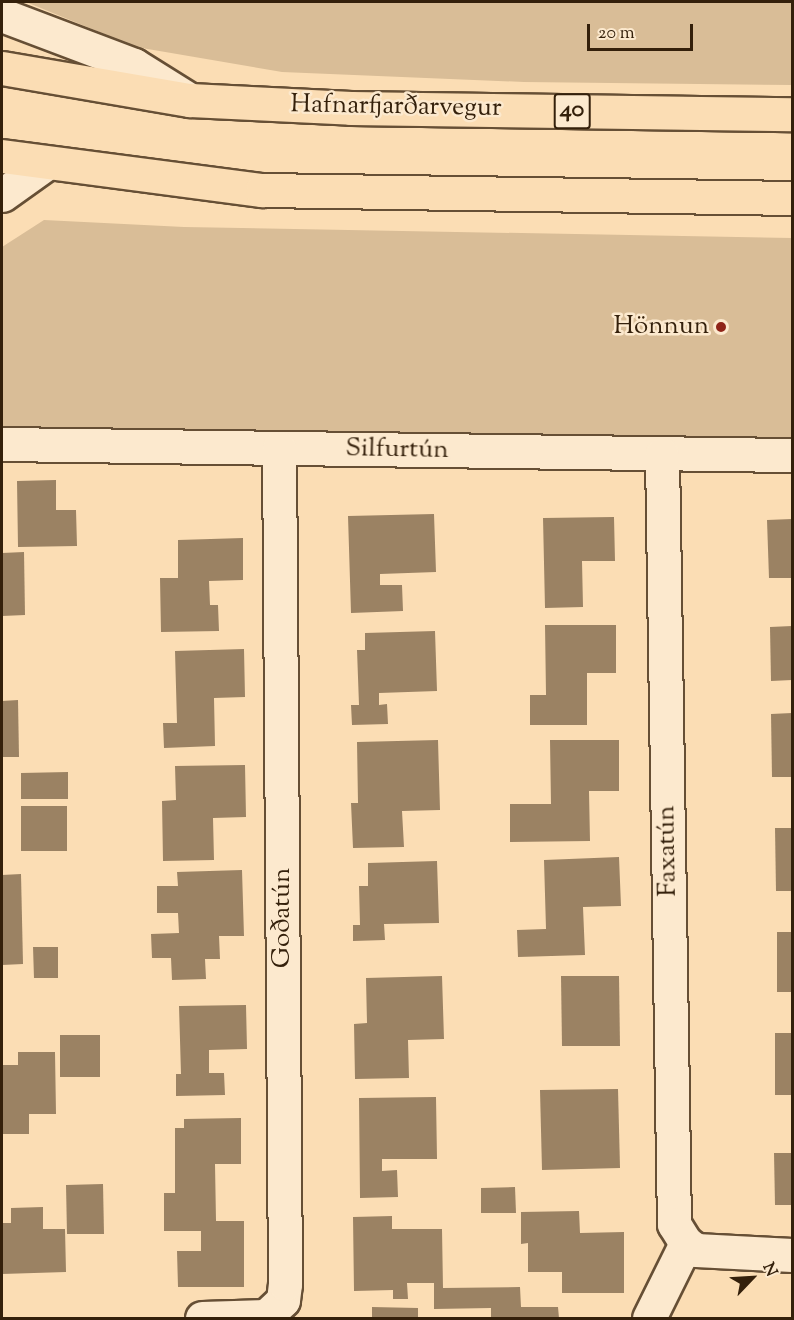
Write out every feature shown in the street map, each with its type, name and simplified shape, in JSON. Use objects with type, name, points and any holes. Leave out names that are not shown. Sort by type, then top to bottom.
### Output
[{"type":"main road","name":"Hafnarfjarðarvegur","points":[[2,68],[190,100],[351,108],[792,114]]},
{"type":"main road","points":[[2,156],[46,164],[262,190],[585,198],[792,198]]},
{"type":"street","points":[[2,15],[135,65],[190,100]]},
{"type":"street","points":[[2,195],[46,164]]},
{"type":"street","name":"Silfurtún","points":[[2,444],[792,455]]},
{"type":"street","name":"Goðatún","points":[[202,1318],[266,1316],[280,1305],[285,1284],[279,448]]},
{"type":"street","name":"Faxatún","points":[[662,454],[673,1214],[674,1224],[686,1243]]},
{"type":"street","points":[[649,1318],[686,1243],[707,1252],[792,1255]]},
{"type":"shaded area","points":[[26,2],[792,2],[792,85],[524,82],[282,72],[136,47]]},
{"type":"shaded area","points":[[44,220],[184,227],[792,238],[792,446],[2,431],[2,247]]},
{"type":"building","points":[[56,480],[56,510],[76,510],[77,546],[18,547],[17,481]]},
{"type":"building","points":[[434,514],[436,572],[380,574],[380,585],[402,585],[403,611],[351,613],[348,516]]},
{"type":"building","points":[[614,517],[615,561],[582,561],[583,607],[545,608],[543,518]]},
{"type":"building","points":[[792,519],[792,578],[769,578],[767,520]]},
{"type":"building","points":[[243,538],[243,580],[209,581],[210,605],[218,605],[219,631],[161,632],[160,578],[178,578],[178,540]]},
{"type":"building","points":[[24,552],[25,615],[2,616],[2,553]]},
{"type":"building","points":[[545,625],[616,625],[616,673],[587,673],[587,725],[530,725],[530,695],[546,695]]},
{"type":"building","points":[[792,626],[792,680],[771,681],[770,627]]},
{"type":"building","points":[[435,631],[437,691],[379,693],[379,705],[387,704],[388,724],[352,725],[351,705],[359,705],[357,650],[365,650],[365,633]]},
{"type":"building","points":[[244,649],[245,697],[214,698],[215,746],[164,748],[163,723],[177,723],[175,651]]},
{"type":"building","points":[[18,700],[19,757],[2,757],[2,701]]},
{"type":"building","points":[[792,713],[792,777],[772,777],[771,714]]},
{"type":"building","points":[[438,740],[440,810],[402,811],[404,847],[353,848],[351,803],[358,803],[357,742]]},
{"type":"building","points":[[550,740],[619,740],[619,791],[589,791],[590,841],[510,842],[510,804],[551,804]]},
{"type":"building","points":[[245,765],[246,817],[213,818],[214,860],[163,861],[162,801],[176,800],[175,766]]},
{"type":"building","points":[[68,772],[68,799],[21,799],[21,773]]},
{"type":"building","points":[[21,806],[67,806],[67,851],[21,851]]},
{"type":"building","points":[[775,828],[792,828],[792,891],[776,891]]},
{"type":"building","points":[[619,857],[621,906],[583,907],[585,955],[518,957],[517,930],[546,929],[544,860]]},
{"type":"building","points":[[437,861],[439,923],[384,924],[385,940],[353,941],[353,925],[360,925],[359,886],[368,886],[368,863]]},
{"type":"building","points":[[242,870],[244,936],[219,936],[220,959],[205,959],[206,979],[172,980],[171,958],[152,958],[151,934],[179,933],[178,913],[157,913],[157,886],[178,886],[177,872]]},
{"type":"building","points":[[21,874],[23,964],[2,965],[2,875]]},
{"type":"building","points":[[777,932],[792,932],[792,992],[777,992]]},
{"type":"building","points":[[33,947],[58,947],[58,978],[34,978]]},
{"type":"building","points":[[442,976],[444,1039],[408,1040],[409,1078],[355,1079],[354,1024],[367,1023],[366,978]]},
{"type":"building","points":[[561,976],[619,976],[620,1046],[562,1046]]},
{"type":"building","points":[[246,1005],[247,1049],[209,1050],[209,1073],[224,1073],[225,1095],[176,1096],[176,1074],[181,1074],[179,1006]]},
{"type":"building","points":[[775,1033],[792,1033],[792,1095],[775,1095]]},
{"type":"building","points":[[60,1035],[100,1035],[100,1077],[60,1077]]},
{"type":"building","points":[[18,1052],[55,1052],[56,1114],[29,1114],[29,1134],[2,1134],[2,1065],[18,1065]]},
{"type":"building","points":[[618,1089],[620,1168],[542,1170],[540,1090]]},
{"type":"building","points":[[436,1097],[437,1159],[382,1159],[382,1171],[397,1170],[398,1197],[360,1198],[359,1098]]},
{"type":"building","points":[[241,1118],[241,1164],[215,1164],[216,1221],[244,1221],[244,1287],[178,1287],[177,1251],[201,1251],[201,1231],[164,1231],[164,1193],[175,1193],[175,1128],[184,1128],[184,1119]]},
{"type":"building","points":[[774,1153],[792,1153],[792,1205],[775,1205]]},
{"type":"building","points":[[103,1184],[104,1234],[67,1234],[66,1185]]},
{"type":"building","points":[[515,1187],[516,1213],[481,1213],[481,1188]]},
{"type":"building","points":[[43,1207],[43,1229],[65,1229],[66,1272],[2,1274],[2,1223],[11,1223],[11,1208]]},
{"type":"building","points":[[579,1211],[580,1233],[624,1232],[624,1293],[562,1293],[562,1272],[528,1272],[528,1243],[521,1244],[521,1212]]},
{"type":"building","points":[[392,1216],[392,1229],[442,1229],[443,1288],[520,1287],[521,1307],[558,1307],[559,1318],[491,1318],[491,1308],[434,1309],[434,1283],[407,1283],[408,1299],[393,1299],[393,1290],[354,1291],[353,1217]]},
{"type":"building","points":[[372,1307],[418,1308],[418,1318],[372,1318]]},
{"type":"place","name":"Hönnun","points":[[721,327]]}]
